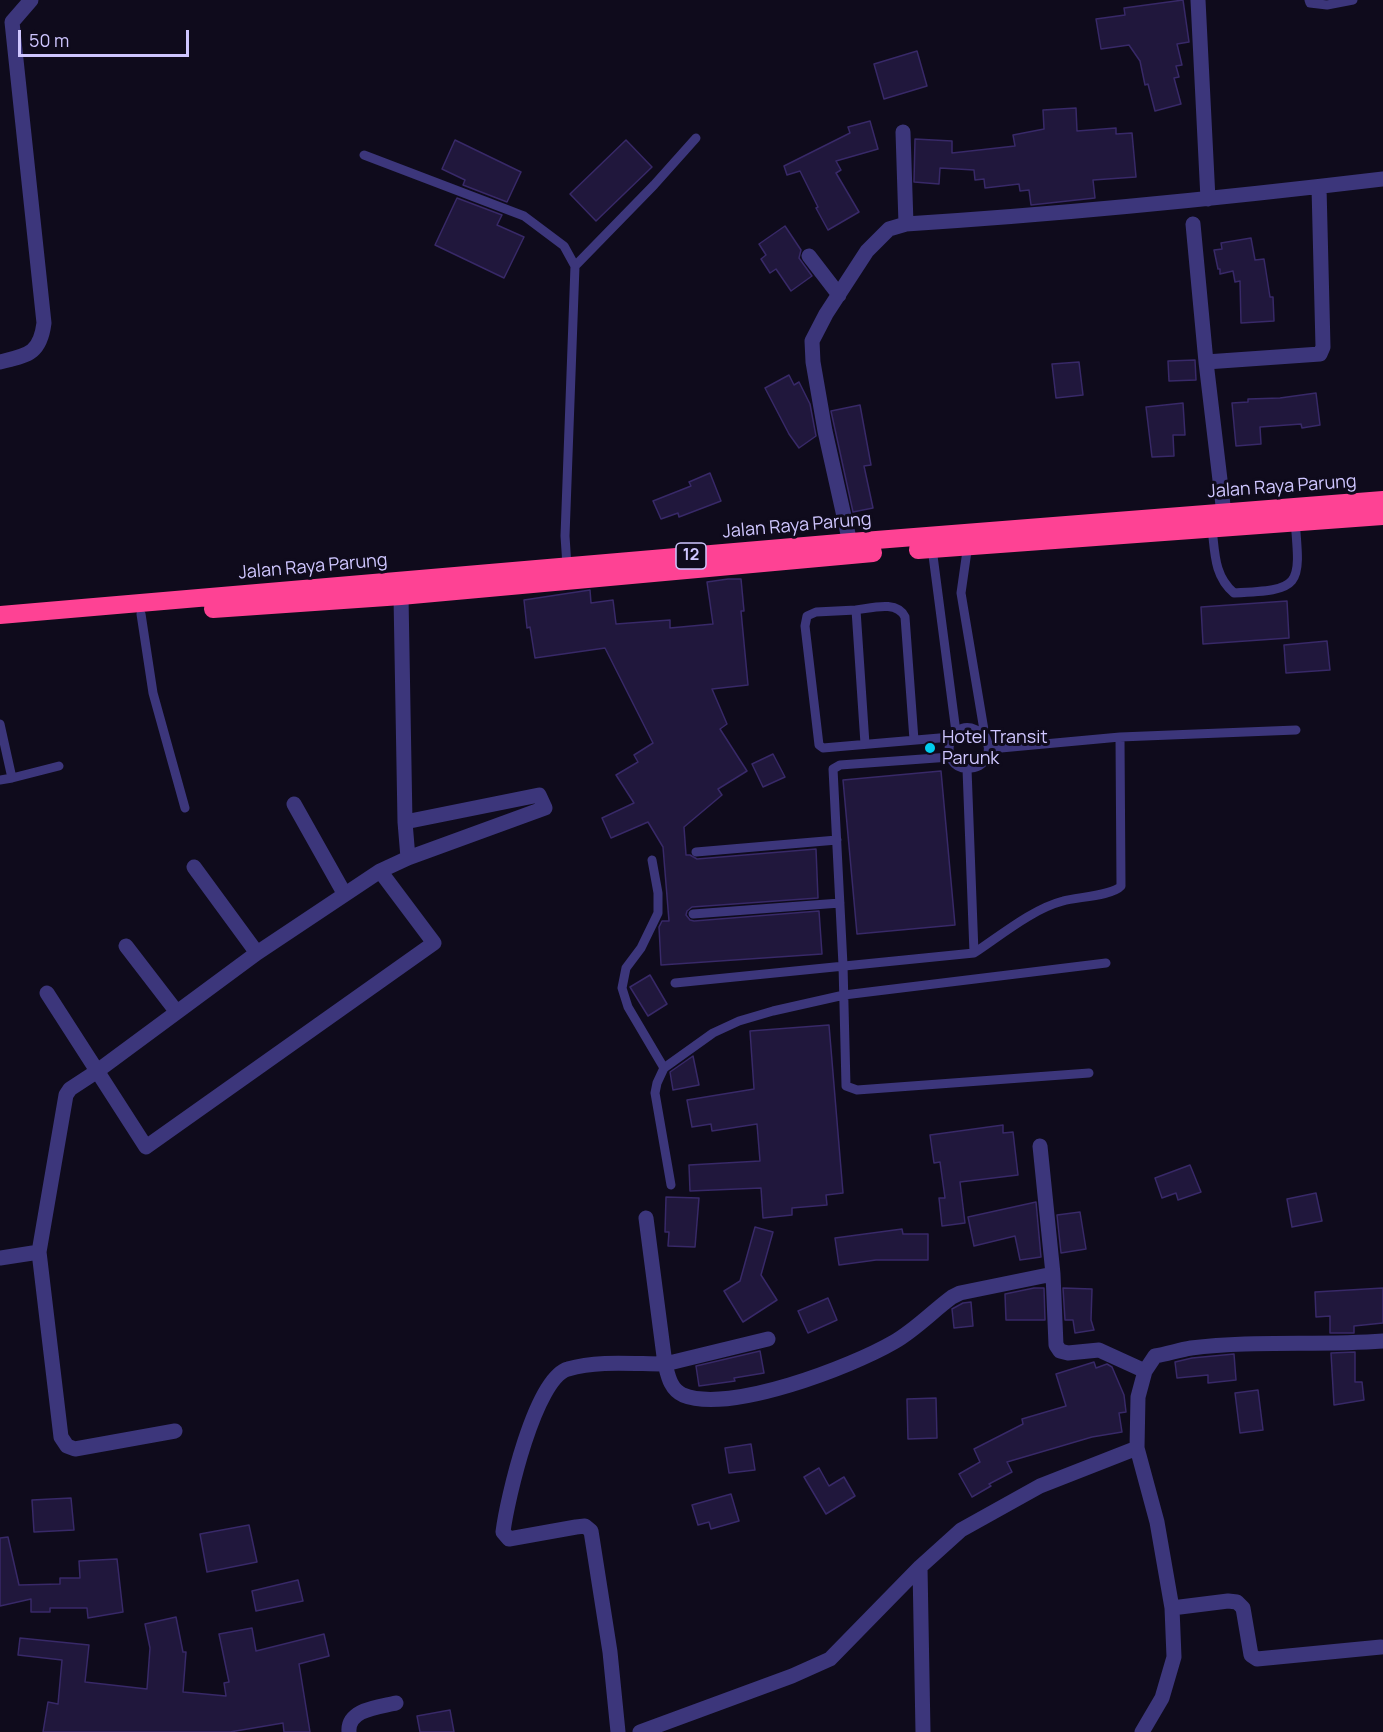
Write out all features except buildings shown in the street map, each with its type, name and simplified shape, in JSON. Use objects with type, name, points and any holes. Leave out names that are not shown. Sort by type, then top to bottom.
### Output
[{"type":"highway","name":"Jalan Raya Parung","points":[[0,615],[567,566],[852,549],[1221,522],[1295,515],[1383,500]]},
{"type":"highway","name":"Jalan Raya Parung","points":[[1295,515],[1383,516]]},
{"type":"highway","name":"Jalan Raya Parung","points":[[0,624],[401,596],[852,549]]},
{"type":"street","points":[[0,362],[34,351],[42,339],[44,323],[12,22],[32,0]]},
{"type":"street","points":[[1198,0],[1208,199]]},
{"type":"street","points":[[903,132],[906,224]]},
{"type":"street","points":[[852,549],[825,431],[812,341],[826,314],[867,251],[889,229],[906,224],[1045,215],[1383,179],[1383,184]]},
{"type":"street","points":[[1206,362],[1320,354],[1323,347],[1319,186]]},
{"type":"street","points":[[1193,224],[1221,522]]},
{"type":"street","points":[[809,256],[839,295]]},
{"type":"street","points":[[401,596],[405,822],[408,858]]},
{"type":"street","points":[[175,1431],[75,1449],[67,1446],[61,1437],[39,1252],[66,1095],[70,1089],[257,953],[380,871],[408,858],[545,808],[539,795],[405,822]]},
{"type":"street","points":[[294,804],[344,893]]},
{"type":"street","points":[[194,867],[257,953]]},
{"type":"street","points":[[47,993],[146,1147],[434,943],[380,871]]},
{"type":"street","points":[[126,946],[176,1011]]},
{"type":"street","points":[[1040,1146],[1053,1274],[1056,1345],[1060,1352],[1068,1353],[1099,1350],[1145,1371]]},
{"type":"street","points":[[646,1218],[665,1364],[672,1386],[682,1395],[712,1399],[754,1395],[801,1382],[894,1342],[960,1293],[1053,1274]]},
{"type":"street","points":[[0,1258],[39,1252]]},
{"type":"street","points":[[618,1732],[610,1652],[591,1531],[585,1526],[509,1539],[503,1532],[505,1514],[527,1434],[539,1406],[559,1373],[567,1369],[601,1364],[665,1364],[768,1339]]},
{"type":"street","points":[[1142,1732],[1162,1698],[1174,1657],[1172,1608],[1157,1522],[1137,1448],[1138,1397],[1145,1371],[1155,1356],[1190,1348],[1257,1343],[1334,1345],[1383,1341]]},
{"type":"street","points":[[640,1732],[792,1676],[830,1659],[920,1567],[961,1530],[1040,1486],[1137,1448]]},
{"type":"street","points":[[920,1567],[923,1732]]},
{"type":"street","points":[[1172,1608],[1228,1601],[1237,1602],[1243,1608],[1251,1655],[1257,1659],[1381,1647]]},
{"type":"street","points":[[349,1732],[348,1727],[354,1717],[363,1711],[396,1703]]},
{"type":"lane","points":[[1309,0],[1310,3],[1327,5],[1353,0]]},
{"type":"lane","points":[[575,266],[696,138]]},
{"type":"lane","points":[[364,155],[524,216],[564,246],[575,266],[565,536],[567,566]]},
{"type":"lane","points":[[1221,522],[1217,568],[1224,584],[1234,593],[1267,591],[1286,586],[1297,574],[1299,558],[1295,515]]},
{"type":"lane","points":[[932,543],[954,734],[949,743],[950,757],[955,763],[967,769],[982,764],[990,749],[961,593],[968,540]]},
{"type":"lane","points":[[914,740],[905,617],[902,610],[895,607],[816,612],[807,616],[805,626],[819,745],[823,748],[914,740],[954,734],[963,728],[980,730],[986,736]]},
{"type":"lane","points":[[856,610],[865,744]]},
{"type":"lane","points":[[141,614],[153,693],[185,808]]},
{"type":"lane","points":[[0,724],[12,778]]},
{"type":"lane","points":[[990,749],[1119,737],[1296,730]]},
{"type":"lane","points":[[675,982],[974,953],[1043,909],[1061,901],[1112,891],[1121,886],[1119,737]]},
{"type":"lane","points":[[950,757],[836,767],[832,774],[843,964],[846,1086],[857,1090],[1089,1073]]},
{"type":"lane","points":[[0,780],[59,766]]},
{"type":"lane","points":[[967,769],[974,953]]},
{"type":"lane","points":[[696,852],[837,840]]},
{"type":"lane","points":[[652,860],[658,892],[658,913],[641,948],[626,968],[622,988],[628,1007],[664,1068]]},
{"type":"lane","points":[[693,914],[840,903]]},
{"type":"lane","points":[[671,1185],[655,1093],[657,1083],[664,1068],[712,1033],[739,1021],[773,1011],[844,995],[1106,963]]},
{"type":"place","name":"Hotel Transit Parunk","points":[[930,748]]}]
